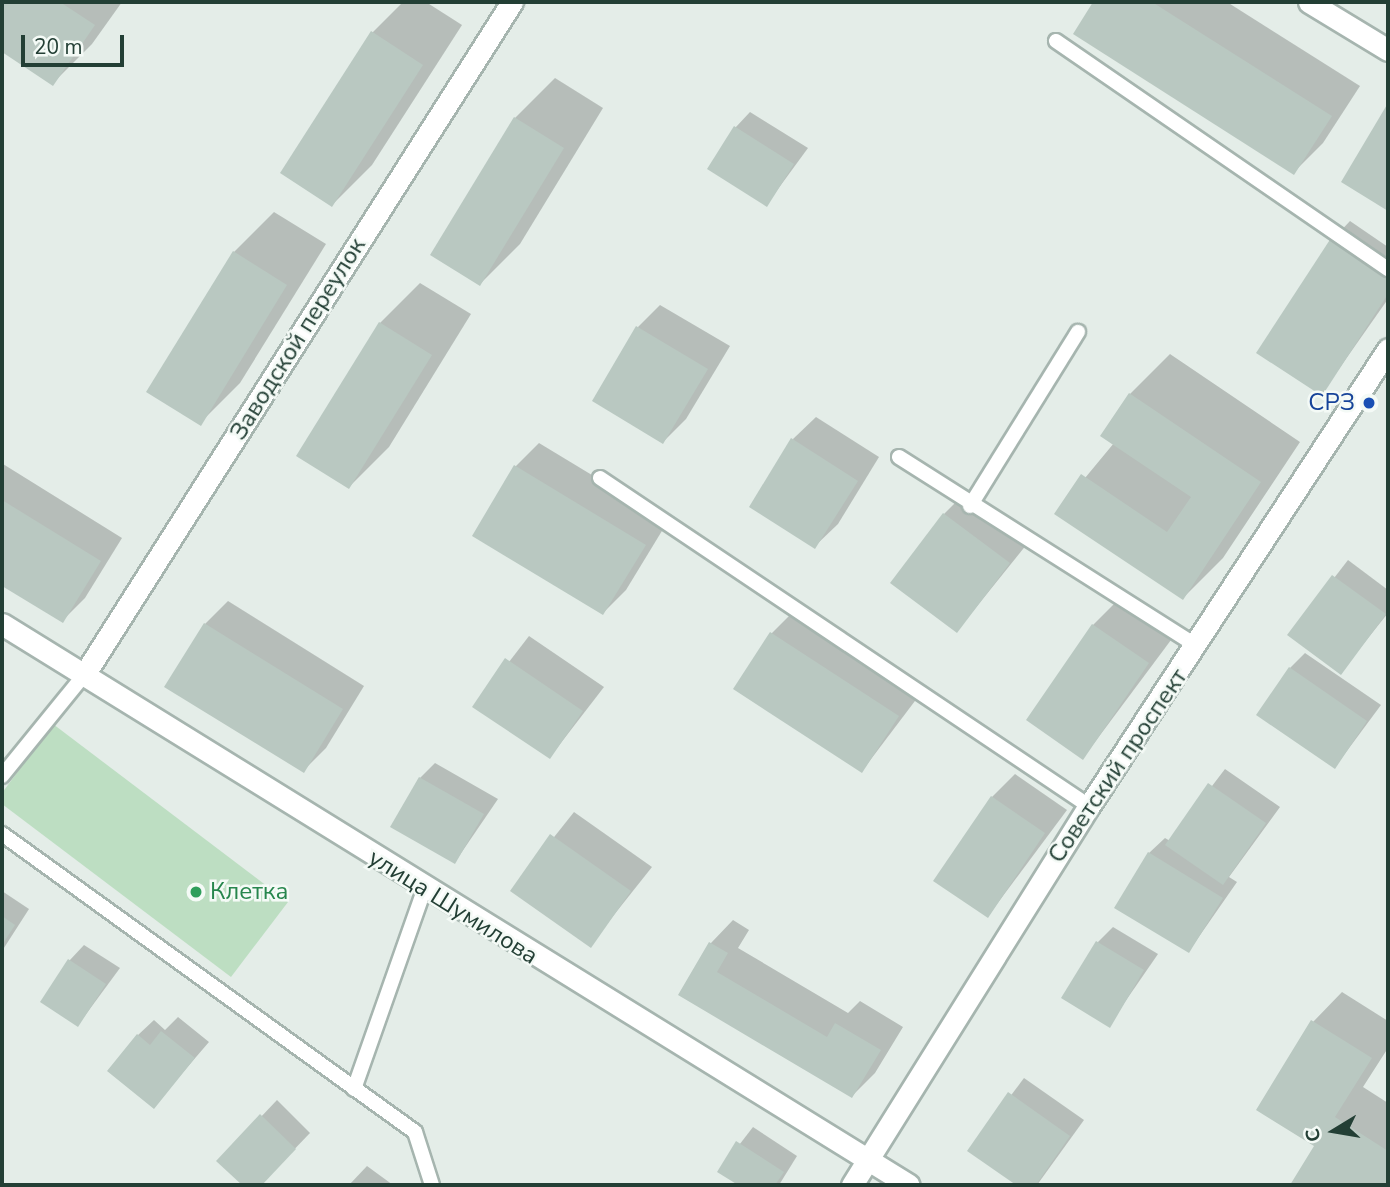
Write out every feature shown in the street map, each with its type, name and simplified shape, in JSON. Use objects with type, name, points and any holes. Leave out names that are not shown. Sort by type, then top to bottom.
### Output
[{"type":"street","name":"Заводской переулок","points":[[84,675],[512,2]]},
{"type":"street","points":[[1309,2],[1388,50]]},
{"type":"street","name":"Советский проспект","points":[[852,1185],[1089,806],[1198,646],[1388,349]]},
{"type":"street","name":"улица Шумилова","points":[[2,624],[424,890],[909,1185]]},
{"type":"lane","points":[[1056,41],[1388,269]]},
{"type":"lane","points":[[970,506],[1078,332]]},
{"type":"lane","points":[[899,457],[970,506],[1198,646]]},
{"type":"lane","points":[[600,478],[1089,806]]},
{"type":"lane","points":[[2,776],[84,675]]},
{"type":"lane","points":[[2,834],[415,1132],[432,1185]]},
{"type":"lane","points":[[354,1089],[424,890]]},
{"type":"green space","points":[[53,724],[288,902],[231,977],[2,804],[2,793]]},
{"type":"building","points":[[2,2],[60,2],[95,25],[53,86],[2,52]]},
{"type":"building","points":[[1093,2],[1152,2],[1332,116],[1294,175],[1073,34]]},
{"type":"building","points":[[371,31],[423,65],[332,207],[280,173]]},
{"type":"building","points":[[1388,103],[1388,211],[1341,182]]},
{"type":"building","points":[[514,117],[564,148],[480,286],[430,255]]},
{"type":"building","points":[[734,126],[794,164],[767,207],[707,169]]},
{"type":"building","points":[[1333,235],[1388,272],[1388,294],[1322,396],[1256,353]]},
{"type":"building","points":[[233,251],[287,285],[201,426],[146,392]]},
{"type":"building","points":[[379,322],[432,355],[349,489],[296,456]]},
{"type":"building","points":[[636,326],[708,369],[663,444],[592,401]]},
{"type":"building","points":[[1129,393],[1261,482],[1183,600],[1054,514],[1081,474],[1167,532],[1191,497],[1100,436]]},
{"type":"building","points":[[791,438],[858,481],[815,549],[749,507]]},
{"type":"building","points":[[514,465],[646,545],[603,615],[472,536]]},
{"type":"building","points":[[2,500],[101,561],[63,623],[2,586]]},
{"type":"building","points":[[943,513],[1010,563],[957,633],[890,583]]},
{"type":"building","points":[[1332,575],[1386,614],[1341,675],[1287,635]]},
{"type":"building","points":[[204,623],[343,709],[304,773],[164,687]]},
{"type":"building","points":[[1092,624],[1149,663],[1083,760],[1026,720]]},
{"type":"building","points":[[770,632],[899,716],[862,773],[733,689]]},
{"type":"building","points":[[505,658],[583,711],[550,759],[472,707]]},
{"type":"building","points":[[1289,667],[1367,721],[1335,769],[1256,715]]},
{"type":"building","points":[[419,777],[484,814],[455,864],[390,827]]},
{"type":"building","points":[[1208,783],[1266,823],[1223,885],[1165,845]]},
{"type":"building","points":[[991,796],[1045,833],[988,918],[933,881]]},
{"type":"building","points":[[550,834],[631,891],[591,948],[510,891]]},
{"type":"building","points":[[1148,852],[1223,898],[1189,953],[1114,908]]},
{"type":"building","points":[[2,916],[15,925],[2,945]]},
{"type":"building","points":[[1096,941],[1144,970],[1110,1028],[1061,998]]},
{"type":"building","points":[[709,942],[728,953],[717,972],[827,1037],[835,1023],[881,1050],[852,1098],[678,995]]},
{"type":"building","points":[[68,959],[106,984],[78,1027],[40,1002]]},
{"type":"building","points":[[1311,1020],[1372,1058],[1335,1117],[1388,1151],[1388,1185],[1290,1185],[1314,1146],[1256,1110]]},
{"type":"building","points":[[161,1031],[195,1058],[154,1109],[107,1071],[137,1034],[150,1045]]},
{"type":"building","points":[[1008,1092],[1070,1136],[1036,1185],[1016,1185],[967,1151]]},
{"type":"building","points":[[260,1114],[296,1149],[262,1185],[242,1185],[216,1161]]},
{"type":"building","points":[[736,1141],[784,1172],[775,1185],[738,1185],[717,1172]]},
{"type":"place","name":"СРЗ","points":[[1369,403]]},
{"type":"place","name":"Клетка","points":[[196,892]]}]
